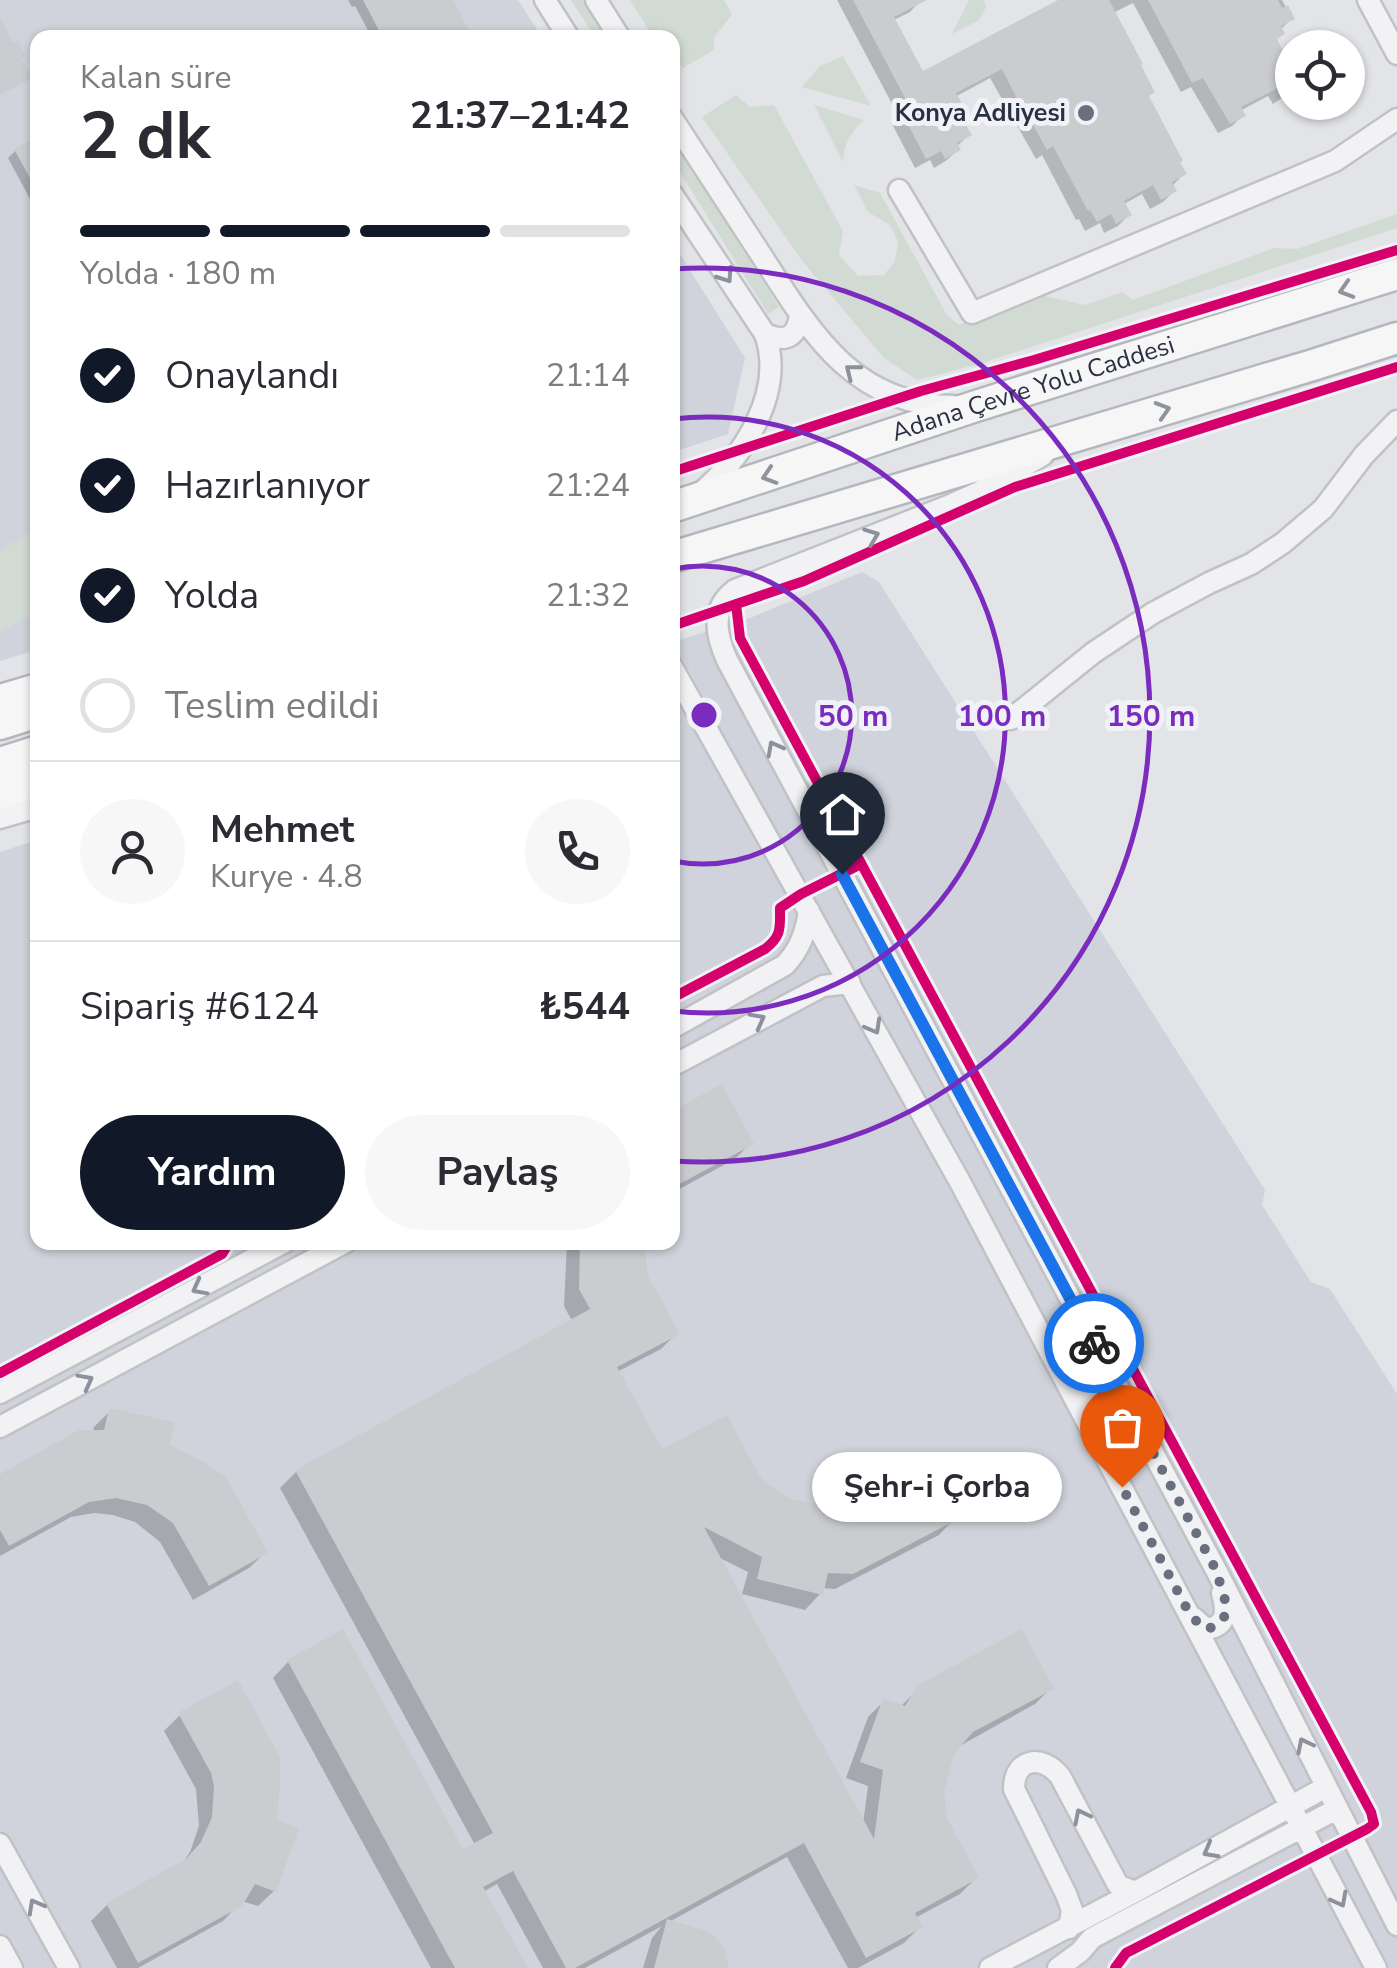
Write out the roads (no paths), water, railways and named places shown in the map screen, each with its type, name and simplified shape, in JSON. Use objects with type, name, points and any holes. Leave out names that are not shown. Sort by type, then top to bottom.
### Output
[{"type":"highway","name":"Adana Çevre Yolu Caddesi","points":[[681,504],[976,406],[1397,274]]},
{"type":"highway","points":[[680,555],[1397,338]]},
{"type":"highway","points":[[0,700],[30,691]]},
{"type":"highway","points":[[0,724],[30,715]]},
{"type":"highway","points":[[0,763],[30,754]]},
{"type":"highway","points":[[0,793],[30,784]]},
{"type":"street","points":[[545,0],[564,30]]},
{"type":"street","points":[[596,0],[615,30]]},
{"type":"street","points":[[1368,0],[1397,54]]},
{"type":"street","points":[[899,190],[972,313],[1335,161],[1397,119]]},
{"type":"street","points":[[680,130],[800,315],[838,361],[879,390],[898,398],[928,406],[976,406]]},
{"type":"street","points":[[680,206],[765,334],[772,354],[764,400],[750,434],[715,479],[681,504]]},
{"type":"street","points":[[765,334],[783,338],[792,335],[800,315]]},
{"type":"street","points":[[1011,719],[1093,653],[1153,614],[1251,564],[1283,542],[1323,509],[1364,455],[1397,421]]},
{"type":"street","points":[[1070,438],[1006,478],[964,498],[735,590],[720,606],[717,626],[727,660],[1216,1570],[1397,1925]]},
{"type":"street","points":[[680,681],[960,1182],[1376,1968]]},
{"type":"street","points":[[0,818],[30,809]]},
{"type":"street","points":[[680,1024],[785,965],[806,932],[809,911]]},
{"type":"street","points":[[680,1062],[823,986],[850,983]]},
{"type":"street","points":[[0,1394],[270,1250]]},
{"type":"street","points":[[0,1426],[331,1250]]},
{"type":"street","points":[[1090,1427],[1087,1400],[1094,1386],[1113,1389],[1130,1409]]},
{"type":"street","points":[[1187,1609],[1206,1629],[1222,1624],[1226,1608],[1216,1570]]},
{"type":"street","points":[[1069,1928],[1072,1910],[1066,1894],[1017,1800],[1014,1777],[1021,1768],[1034,1761],[1052,1766],[1118,1886],[1135,1892]]},
{"type":"street","points":[[990,1968],[1326,1788]]},
{"type":"street","points":[[1058,1968],[1092,1938],[1337,1809]]},
{"type":"street","points":[[0,1844],[68,1968]]},
{"type":"street","points":[[0,1946],[12,1968]]},
{"type":"place","name":"Konya Adliyesi","points":[[1086,113]]},
{"type":"place","name":"Şehr-i Çorba","points":[[1122,1487]]}]
